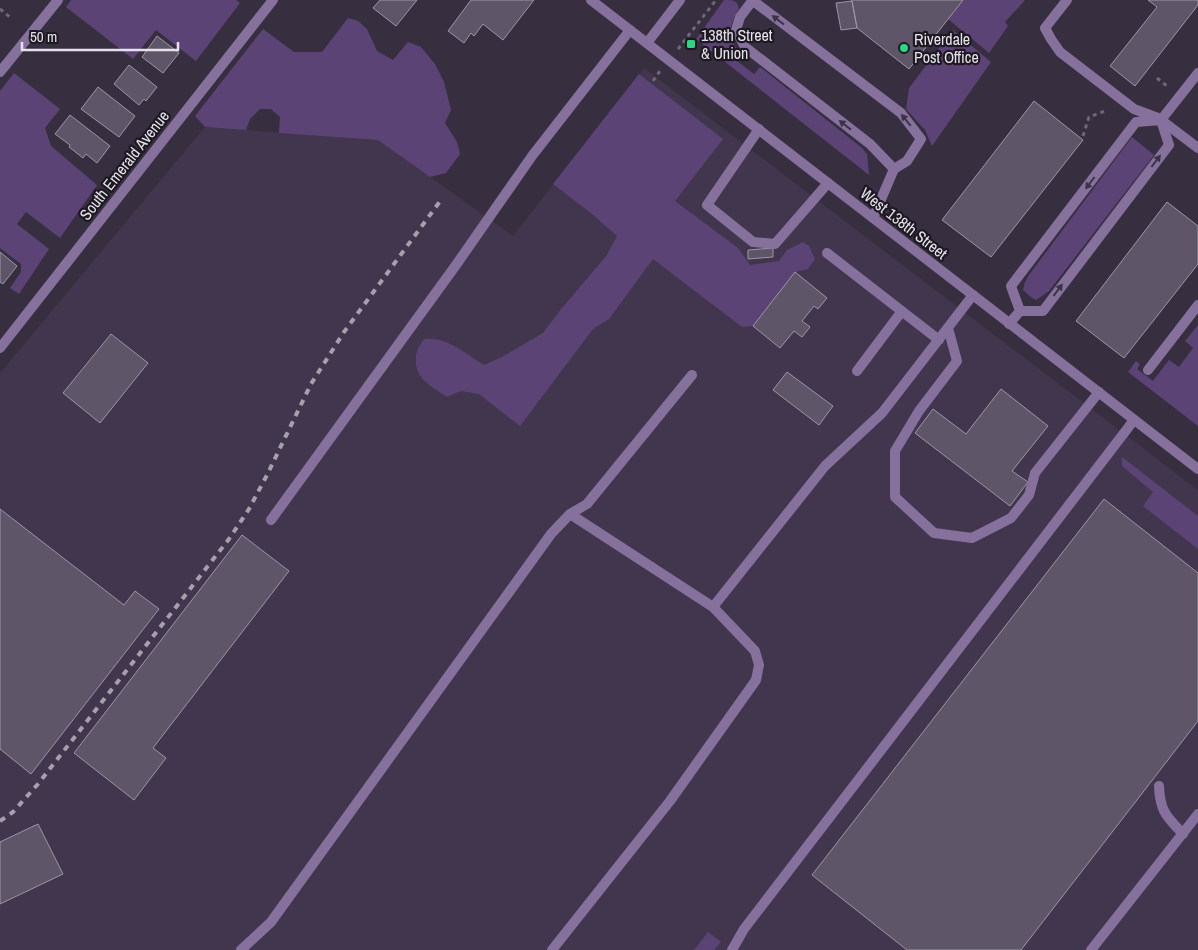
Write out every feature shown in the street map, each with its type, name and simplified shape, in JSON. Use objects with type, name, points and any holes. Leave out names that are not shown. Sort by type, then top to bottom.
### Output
[{"type":"street","points":[[0,72],[58,0]]},
{"type":"street","name":"South Emerald Avenue","points":[[0,348],[272,0]]},
{"type":"street","name":"West 138th Street","points":[[592,0],[1198,469]]},
{"type":"street","points":[[647,43],[680,0]]},
{"type":"street","points":[[873,218],[894,169],[907,162],[921,139],[901,113],[752,0],[740,17],[736,30],[745,47],[870,144],[894,169]]},
{"type":"street","points":[[1067,0],[1045,28],[1060,52],[1134,109],[1161,120],[1198,148]]},
{"type":"street","points":[[271,520],[456,265],[532,156],[630,30]]},
{"type":"street","points":[[1020,311],[1011,286],[1136,122],[1161,120],[1198,72]]},
{"type":"street","points":[[1020,311],[1043,311],[1169,145],[1161,120]]},
{"type":"street","points":[[758,129],[707,205],[753,242],[775,244],[828,183]]},
{"type":"street","points":[[827,253],[939,340]]},
{"type":"street","points":[[713,607],[825,466],[882,413],[973,295]]},
{"type":"street","points":[[1148,370],[1198,305]]},
{"type":"street","points":[[857,371],[902,311]]},
{"type":"street","points":[[1010,324],[1020,311]]},
{"type":"street","points":[[948,328],[957,361],[918,411],[895,451],[895,497],[934,533],[972,538],[1011,518],[1029,495],[1035,473],[1099,392]]},
{"type":"street","points":[[241,950],[271,922],[551,534],[570,514],[588,504],[692,375]]},
{"type":"street","points":[[732,950],[744,929],[1134,420]]},
{"type":"street","points":[[552,950],[670,801],[756,680],[759,665],[755,651],[713,607],[570,514]]},
{"type":"street","points":[[1159,786],[1160,800],[1166,815],[1182,834]]},
{"type":"street","points":[[1091,950],[1198,814]]},
{"type":"path","points":[[687,38],[716,0]]},
{"type":"path","points":[[0,9],[11,18]]},
{"type":"path","points":[[1157,78],[1168,86]]},
{"type":"path","points":[[1084,136],[1089,117],[1105,111]]},
{"type":"shaded area","points":[[71,0],[236,0],[240,3],[196,61],[156,30],[133,59],[66,7]]},
{"type":"shaded area","points":[[724,0],[734,1],[739,9],[733,19],[731,29],[732,39],[737,49],[732,57],[754,74],[760,67],[862,148],[867,154],[869,175],[696,39]]},
{"type":"shaded area","points":[[963,0],[1025,0],[1005,22],[1008,26],[989,53],[948,19]]},
{"type":"shaded area","points":[[348,18],[358,21],[367,29],[377,51],[393,60],[408,42],[421,47],[435,64],[444,82],[451,110],[445,123],[457,142],[460,154],[446,173],[430,177],[378,140],[279,133],[280,117],[271,109],[260,109],[250,119],[246,130],[205,127],[195,116],[263,29],[294,52],[322,52]]},
{"type":"shaded area","points":[[953,30],[991,62],[932,146],[925,130],[906,109],[909,88]]},
{"type":"shaded area","points":[[644,68],[1198,490],[1198,950],[0,950],[0,373],[205,127],[378,140],[513,236]]},
{"type":"shaded area","points":[[14,73],[60,109],[45,128],[51,146],[97,185],[60,238],[26,212],[17,224],[49,249],[19,294],[10,288],[21,272],[21,264],[0,248],[0,91]]},
{"type":"shaded area","points":[[639,74],[723,139],[675,201],[738,248],[750,265],[779,261],[787,250],[803,242],[809,246],[815,259],[808,269],[795,272],[753,326],[742,327],[653,259],[609,319],[593,329],[520,426],[479,394],[461,391],[447,397],[426,382],[418,373],[416,354],[424,339],[441,340],[448,343],[484,365],[502,357],[543,333],[607,255],[617,236],[553,184]]},
{"type":"shaded area","points":[[1132,137],[1154,155],[1049,291],[1036,300],[1031,297],[1023,290],[1029,275]]},
{"type":"shaded area","points":[[1198,325],[1198,426],[1128,372],[1136,361],[1140,364],[1137,369],[1153,381],[1169,360],[1179,367],[1193,348],[1185,341]]},
{"type":"shaded area","points":[[1122,457],[1198,516],[1198,549],[1143,506],[1153,492],[1122,466]]},
{"type":"shaded area","points":[[708,932],[721,942],[714,950],[694,950]]},
{"type":"building","points":[[380,0],[417,0],[396,26],[373,8]]},
{"type":"building","points":[[471,0],[534,0],[503,40],[483,24],[474,36],[471,33],[464,43],[448,31]]},
{"type":"building","name":"Riverdale Post Office","points":[[851,0],[963,0],[909,69],[857,28]]},
{"type":"building","points":[[1148,0],[1198,0],[1198,5],[1135,86],[1110,66],[1157,7]]},
{"type":"building","points":[[852,1],[857,28],[841,30],[836,3]]},
{"type":"building","points":[[157,36],[179,53],[163,73],[142,57]]},
{"type":"building","points":[[129,65],[157,87],[146,101],[144,99],[139,105],[114,84]]},
{"type":"building","points":[[98,87],[135,116],[119,137],[81,109]]},
{"type":"building","points":[[1034,101],[1083,140],[991,257],[942,220]]},
{"type":"building","points":[[70,115],[110,146],[97,163],[86,154],[83,158],[55,134]]},
{"type":"building","points":[[1167,202],[1198,226],[1198,264],[1124,358],[1076,321]]},
{"type":"building","points":[[773,248],[773,257],[748,259],[748,250]]},
{"type":"building","points":[[0,252],[17,266],[3,284],[0,282]]},
{"type":"building","points":[[795,272],[827,298],[818,309],[814,306],[802,321],[810,327],[802,337],[794,331],[780,348],[753,326]]},
{"type":"building","points":[[111,334],[148,363],[100,423],[63,393]]},
{"type":"building","points":[[787,372],[833,406],[819,425],[773,390]]},
{"type":"building","points":[[1001,389],[1048,426],[1012,471],[1028,482],[1010,506],[915,433],[933,409],[966,434]]},
{"type":"building","points":[[1104,499],[1198,573],[1198,721],[1021,950],[907,950],[812,875]]},
{"type":"building","points":[[0,509],[124,605],[135,591],[159,609],[31,774],[0,749]]},
{"type":"building","points":[[242,535],[289,571],[153,748],[166,758],[134,800],[74,753]]},
{"type":"building","points":[[38,824],[63,874],[0,904],[0,842]]},
{"type":"railway","points":[[0,821],[13,812],[38,784],[229,539],[249,509],[267,475],[311,384],[344,332],[441,200]]},
{"type":"place","name":"138th Street & Union","points":[[691,44]]},
{"type":"place","name":"Riverdale Post Office","points":[[904,48]]}]
